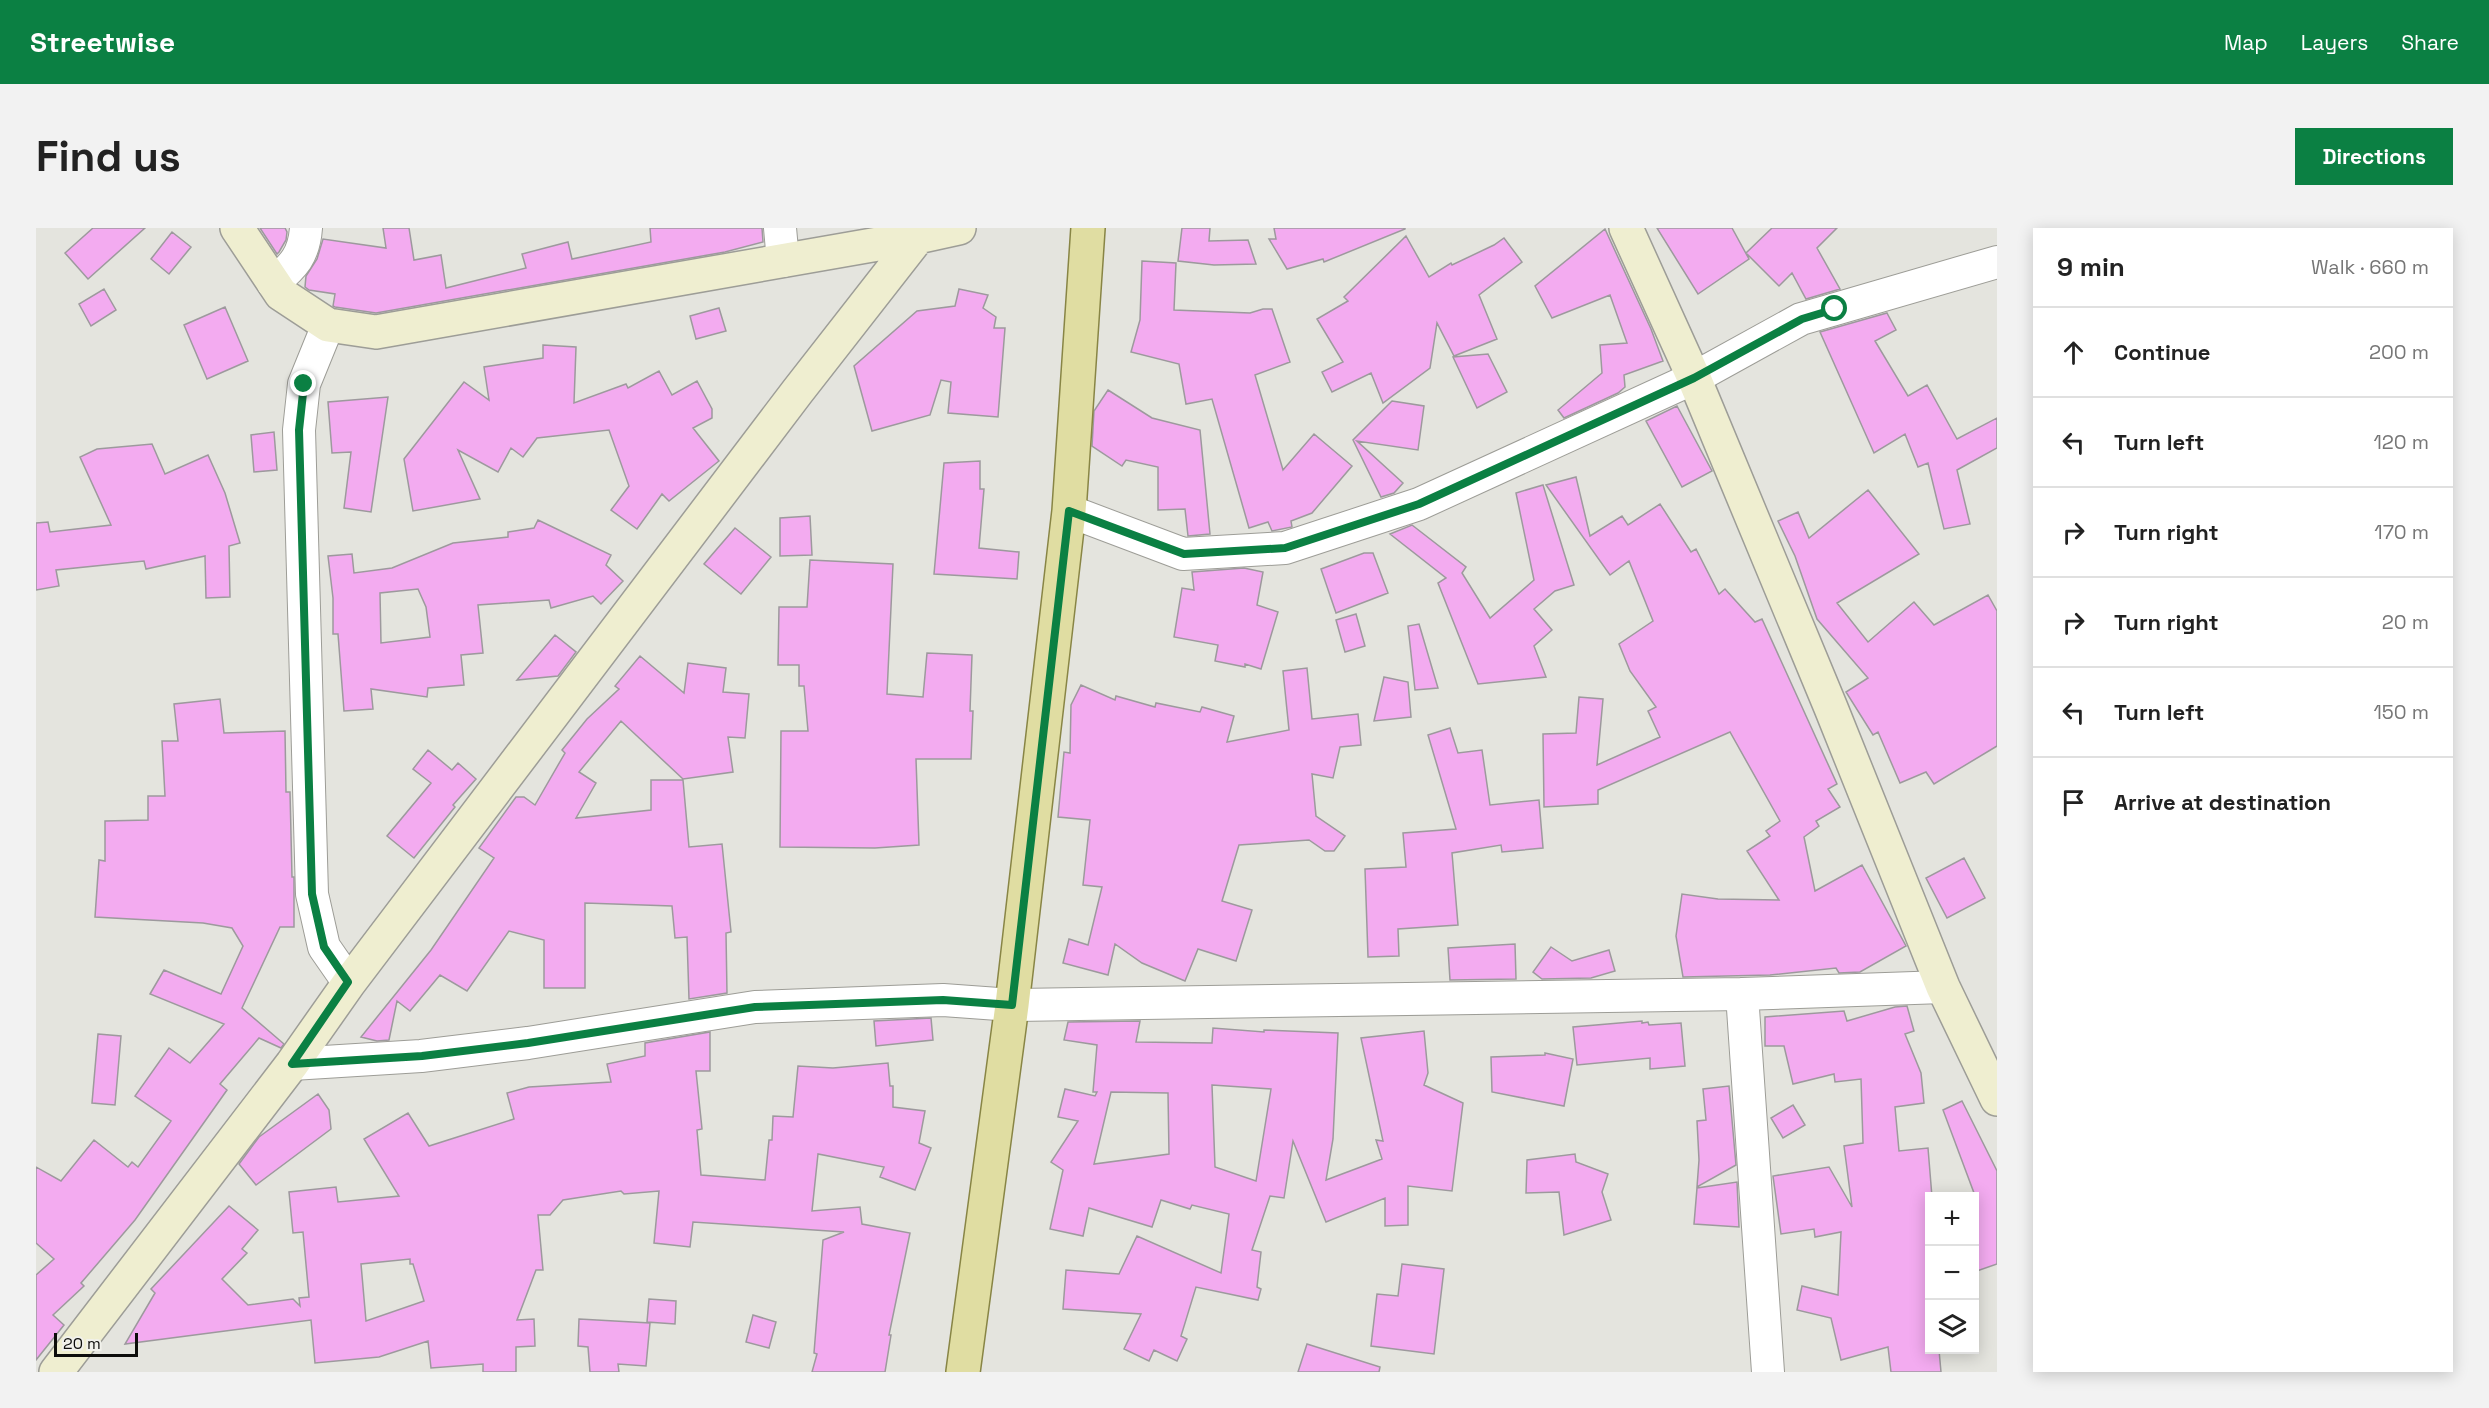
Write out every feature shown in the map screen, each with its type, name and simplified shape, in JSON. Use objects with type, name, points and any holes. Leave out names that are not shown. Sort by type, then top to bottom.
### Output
[{"type":"main road","points":[[963,1372],[1012,1005],[1069,511],[1088,228]]},
{"type":"street","points":[[237,228],[281,294],[328,324],[376,332],[959,228]]},
{"type":"street","points":[[273,282],[292,268],[305,245],[306,228]]},
{"type":"street","points":[[780,228],[783,261]]},
{"type":"street","points":[[1626,228],[1694,378],[1832,708],[1943,987],[1997,1099]]},
{"type":"street","points":[[56,1372],[292,1064],[348,982],[797,392],[918,237]]},
{"type":"street","points":[[1069,511],[1184,554],[1285,548],[1419,504],[1694,378],[1802,319],[1997,262]]},
{"type":"street","points":[[328,324],[304,384],[299,430],[312,894],[324,947],[348,982]]},
{"type":"street","points":[[292,1064],[422,1056],[516,1044],[755,1007],[943,1000],[1012,1005],[1743,994],[1943,987]]},
{"type":"street","points":[[1743,994],[1768,1372]]},
{"type":"building","points":[[93,228],[145,228],[88,279],[65,253]]},
{"type":"building","points":[[260,228],[285,228],[286,240],[277,254]]},
{"type":"building","points":[[383,228],[409,228],[414,260],[441,255],[446,288],[526,268],[522,254],[568,242],[572,259],[651,242],[650,228],[762,228],[763,242],[725,252],[376,313],[335,307],[333,306],[335,294],[309,290],[305,287],[306,276],[317,259],[323,239],[386,248]]},
{"type":"building","points":[[1182,228],[1210,228],[1209,241],[1248,240],[1256,264],[1214,265],[1178,261]]},
{"type":"building","points":[[1274,228],[1405,229],[1324,262],[1323,259],[1287,269],[1269,239],[1276,239]]},
{"type":"building","points":[[1657,228],[1732,228],[1749,259],[1698,294]]},
{"type":"building","points":[[1772,228],[1837,228],[1817,248],[1840,289],[1806,299],[1792,273],[1779,286],[1746,253]]},
{"type":"building","points":[[1605,229],[1651,329],[1663,361],[1624,375],[1625,387],[1618,393],[1564,418],[1558,410],[1602,373],[1600,345],[1627,343],[1610,295],[1552,318],[1535,286]]},
{"type":"building","points":[[172,232],[191,247],[169,274],[151,259]]},
{"type":"building","points":[[1406,236],[1429,277],[1451,263],[1452,265],[1504,238],[1522,262],[1479,295],[1497,339],[1454,356],[1437,323],[1430,368],[1383,403],[1371,373],[1332,392],[1322,372],[1343,362],[1317,319],[1348,301],[1344,297]]},
{"type":"building","points":[[1142,261],[1176,263],[1174,310],[1250,313],[1272,309],[1290,362],[1255,375],[1283,470],[1314,434],[1352,466],[1312,513],[1291,521],[1292,527],[1272,531],[1268,522],[1249,528],[1212,399],[1186,404],[1179,364],[1131,352],[1140,320]]},
{"type":"building","points":[[104,289],[116,310],[91,326],[79,304]]},
{"type":"building","points":[[959,289],[988,295],[983,308],[996,317],[994,328],[1005,328],[998,417],[948,413],[951,382],[941,380],[930,415],[872,431],[854,366],[917,311],[955,306]]},
{"type":"building","points":[[225,307],[248,361],[207,379],[184,325]]},
{"type":"building","points":[[719,308],[726,331],[696,339],[690,316]]},
{"type":"building","points":[[1887,313],[1896,330],[1875,341],[1908,396],[1927,385],[1957,439],[1997,418],[1997,448],[1957,470],[1970,524],[1944,529],[1928,463],[1918,467],[1905,434],[1874,453],[1820,332]]},
{"type":"building","points":[[543,345],[576,347],[574,403],[626,384],[628,388],[659,371],[672,395],[697,381],[712,409],[712,418],[693,428],[719,461],[669,501],[662,494],[637,529],[611,510],[629,486],[609,430],[537,438],[523,457],[511,448],[498,472],[458,450],[480,499],[413,511],[404,459],[464,382],[489,400],[484,367],[543,358]]},
{"type":"building","points":[[1488,354],[1507,392],[1477,408],[1453,357]]},
{"type":"building","points":[[1108,390],[1152,418],[1200,430],[1210,534],[1188,536],[1185,509],[1158,510],[1158,467],[1126,460],[1122,466],[1092,446],[1094,411]]},
{"type":"building","points":[[388,397],[371,512],[344,508],[351,452],[332,453],[328,402]]},
{"type":"building","points":[[1392,401],[1424,406],[1418,450],[1357,441],[1403,483],[1394,493],[1381,497],[1353,440]]},
{"type":"building","points":[[1677,406],[1712,471],[1682,487],[1646,421]]},
{"type":"building","points":[[274,432],[277,470],[254,472],[251,435]]},
{"type":"building","points":[[152,444],[165,474],[208,455],[225,493],[240,543],[229,546],[230,597],[206,598],[205,556],[146,569],[144,561],[56,570],[59,586],[36,590],[36,523],[48,522],[50,532],[111,525],[80,457],[97,449]]},
{"type":"building","points":[[980,461],[980,489],[984,489],[979,548],[1019,552],[1017,579],[934,574],[944,463]]},
{"type":"building","points":[[1576,477],[1590,536],[1622,516],[1628,525],[1660,504],[1691,552],[1696,549],[1719,594],[1725,589],[1755,622],[1762,619],[1837,784],[1828,789],[1840,807],[1816,821],[1819,826],[1804,837],[1815,891],[1862,865],[1906,946],[1860,972],[1839,973],[1836,968],[1770,975],[1683,977],[1676,936],[1682,894],[1718,899],[1779,900],[1747,851],[1770,836],[1766,831],[1780,821],[1730,732],[1598,790],[1598,804],[1544,807],[1543,734],[1576,733],[1579,697],[1603,699],[1597,765],[1660,737],[1648,711],[1656,707],[1630,671],[1619,644],[1653,621],[1629,561],[1610,575],[1546,485]]},
{"type":"building","points":[[1543,485],[1574,585],[1555,591],[1534,609],[1552,630],[1534,646],[1546,677],[1478,684],[1438,583],[1446,578],[1390,534],[1412,525],[1466,567],[1462,573],[1490,618],[1534,580],[1516,493]]},
{"type":"building","points":[[1868,490],[1919,554],[1837,603],[1868,642],[1914,602],[1934,625],[1988,595],[1997,611],[1997,746],[1934,784],[1926,772],[1900,783],[1878,732],[1873,735],[1846,692],[1868,678],[1817,619],[1795,556],[1778,521],[1798,512],[1809,538]]},
{"type":"building","points":[[810,516],[812,555],[780,556],[780,518]]},
{"type":"building","points":[[538,520],[611,555],[606,565],[623,581],[601,604],[593,596],[551,608],[549,600],[478,605],[483,653],[461,655],[464,685],[428,688],[427,697],[371,689],[373,709],[344,711],[338,634],[333,634],[333,598],[328,556],[352,554],[354,573],[392,568],[453,543],[508,537],[508,532],[534,528]],"holes":[[[418,589],[426,607],[430,637],[381,643],[380,593]]]},
{"type":"building","points":[[735,528],[771,557],[741,594],[704,564]]},
{"type":"building","points":[[1364,553],[1373,553],[1388,593],[1336,613],[1321,569]]},
{"type":"building","points":[[810,560],[893,564],[887,694],[923,697],[927,653],[972,655],[971,759],[916,759],[919,845],[875,848],[780,847],[781,731],[808,731],[804,686],[799,686],[799,665],[778,665],[779,607],[807,607]]},
{"type":"building","points":[[1244,568],[1263,572],[1257,605],[1278,612],[1261,669],[1245,664],[1245,667],[1215,661],[1218,645],[1174,637],[1182,588],[1194,590],[1192,572]]},
{"type":"building","points":[[1356,614],[1365,646],[1345,652],[1336,620]]},
{"type":"building","points":[[1419,624],[1438,688],[1415,690],[1408,626]]},
{"type":"building","points":[[555,635],[576,652],[558,676],[517,680]]},
{"type":"building","points":[[640,656],[684,693],[688,663],[726,668],[723,692],[749,694],[745,738],[728,737],[733,772],[683,779],[621,721],[579,772],[596,783],[576,818],[651,810],[651,780],[683,780],[689,847],[722,844],[731,932],[726,933],[727,993],[689,999],[687,937],[675,938],[672,906],[585,903],[585,988],[544,988],[544,940],[509,931],[467,991],[440,975],[410,1011],[397,1001],[389,1040],[377,1041],[361,1037],[431,950],[494,858],[479,848],[516,797],[524,797],[535,805],[565,753],[562,750],[587,719],[619,689],[615,686]]},
{"type":"building","points":[[1307,668],[1312,719],[1358,714],[1361,745],[1340,747],[1333,778],[1312,774],[1316,816],[1345,836],[1334,851],[1325,851],[1309,840],[1239,845],[1222,901],[1252,910],[1236,961],[1198,949],[1185,981],[1142,963],[1115,944],[1108,975],[1063,963],[1069,939],[1088,945],[1102,887],[1083,885],[1090,820],[1058,817],[1064,752],[1070,753],[1071,705],[1081,685],[1115,700],[1116,696],[1155,707],[1156,703],[1200,712],[1202,707],[1234,716],[1227,742],[1289,730],[1283,671]]},
{"type":"building","points":[[1384,677],[1408,682],[1411,717],[1374,721]]},
{"type":"building","points":[[220,699],[224,733],[285,731],[286,792],[290,792],[292,877],[294,877],[294,927],[280,927],[242,1008],[284,1044],[281,1048],[259,1038],[220,1084],[227,1090],[135,1220],[81,1283],[84,1286],[53,1315],[64,1325],[36,1360],[36,1275],[54,1259],[36,1243],[36,1167],[61,1181],[94,1140],[128,1167],[132,1162],[138,1167],[171,1121],[135,1096],[169,1048],[190,1063],[224,1024],[150,994],[164,970],[221,994],[243,946],[232,928],[203,923],[95,917],[99,860],[105,861],[105,821],[148,820],[148,796],[165,796],[162,741],[178,741],[174,704]]},
{"type":"building","points":[[1450,728],[1458,753],[1482,750],[1490,805],[1539,800],[1543,848],[1502,852],[1501,845],[1452,853],[1458,925],[1398,929],[1399,956],[1368,957],[1365,869],[1406,867],[1403,833],[1456,829],[1428,735]]},
{"type":"building","points":[[428,750],[452,770],[458,763],[476,779],[453,805],[455,807],[414,858],[387,836],[431,783],[413,769]]},
{"type":"building","points":[[1964,858],[1985,898],[1947,918],[1926,878]]},
{"type":"building","points":[[1515,944],[1516,979],[1450,980],[1448,948]]},
{"type":"building","points":[[1551,947],[1572,961],[1609,950],[1615,971],[1591,978],[1542,979],[1533,972]]},
{"type":"building","points":[[1907,1006],[1914,1031],[1905,1034],[1921,1073],[1924,1103],[1895,1107],[1899,1151],[1928,1148],[1932,1192],[1925,1192],[1925,1354],[1939,1354],[1941,1372],[1891,1372],[1888,1347],[1841,1360],[1831,1318],[1797,1310],[1802,1286],[1838,1295],[1841,1232],[1815,1237],[1814,1229],[1781,1234],[1773,1176],[1829,1167],[1852,1207],[1844,1146],[1863,1143],[1861,1079],[1835,1082],[1834,1074],[1793,1084],[1784,1046],[1765,1046],[1765,1017],[1844,1011],[1847,1021],[1895,1007]]},
{"type":"building","points":[[931,1018],[933,1040],[876,1046],[874,1021]]},
{"type":"building","points":[[1140,1021],[1136,1042],[1212,1043],[1213,1028],[1264,1032],[1264,1030],[1338,1033],[1333,1139],[1326,1180],[1382,1159],[1376,1140],[1383,1141],[1361,1038],[1424,1031],[1428,1073],[1424,1085],[1463,1103],[1452,1191],[1408,1186],[1408,1225],[1385,1226],[1385,1198],[1326,1222],[1293,1141],[1284,1198],[1270,1196],[1252,1250],[1261,1252],[1257,1287],[1261,1289],[1258,1300],[1196,1287],[1181,1336],[1187,1339],[1177,1361],[1154,1350],[1149,1361],[1124,1349],[1141,1314],[1063,1309],[1066,1270],[1119,1274],[1137,1236],[1221,1273],[1229,1214],[1192,1205],[1190,1209],[1161,1200],[1152,1227],[1089,1208],[1083,1236],[1050,1229],[1063,1170],[1051,1162],[1078,1121],[1058,1117],[1065,1089],[1095,1096],[1097,1092],[1093,1092],[1097,1045],[1064,1040],[1068,1022]],"holes":[[[1212,1085],[1271,1089],[1256,1181],[1215,1167]],[[1111,1092],[1168,1093],[1169,1154],[1094,1164]]]},
{"type":"building","points":[[1642,1021],[1642,1023],[1648,1022],[1649,1025],[1681,1023],[1685,1066],[1650,1069],[1650,1058],[1577,1065],[1573,1027]]},
{"type":"building","points":[[710,1032],[710,1071],[696,1071],[702,1129],[697,1130],[701,1175],[765,1180],[769,1140],[772,1140],[773,1116],[793,1117],[798,1066],[833,1068],[888,1063],[890,1086],[893,1086],[893,1107],[925,1111],[919,1143],[931,1148],[915,1190],[880,1177],[884,1167],[818,1154],[812,1211],[860,1207],[862,1224],[910,1233],[889,1335],[891,1335],[885,1372],[812,1372],[817,1354],[814,1353],[823,1240],[844,1232],[693,1222],[690,1247],[654,1243],[659,1191],[624,1194],[621,1191],[563,1200],[550,1215],[538,1215],[543,1270],[536,1270],[517,1320],[534,1319],[535,1346],[516,1347],[516,1372],[483,1372],[483,1364],[431,1368],[428,1341],[379,1357],[315,1363],[311,1320],[125,1344],[155,1293],[151,1289],[229,1206],[258,1230],[242,1249],[247,1253],[222,1279],[248,1305],[293,1299],[300,1306],[299,1298],[309,1297],[303,1232],[293,1233],[289,1192],[336,1187],[338,1202],[399,1196],[364,1139],[408,1113],[429,1146],[514,1119],[507,1093],[529,1087],[611,1082],[607,1064],[645,1056],[645,1043]],"holes":[[[410,1259],[410,1264],[413,1264],[424,1301],[366,1321],[361,1264]]]},
{"type":"building","points":[[98,1034],[121,1036],[115,1105],[92,1103]]},
{"type":"building","points":[[1545,1053],[1573,1059],[1564,1106],[1492,1092],[1491,1057],[1545,1055]]},
{"type":"building","points":[[1729,1086],[1736,1165],[1697,1187],[1699,1160],[1697,1121],[1706,1120],[1703,1089]]},
{"type":"building","points":[[318,1094],[329,1110],[331,1129],[256,1185],[239,1164],[259,1137]]},
{"type":"building","points":[[1962,1101],[1997,1171],[1997,1264],[1979,1270],[1979,1192],[1974,1192],[1943,1110]]},
{"type":"building","points":[[1793,1105],[1805,1125],[1783,1138],[1771,1118]]},
{"type":"building","points":[[1575,1154],[1576,1162],[1608,1174],[1602,1192],[1611,1220],[1564,1235],[1559,1192],[1526,1193],[1527,1160]]},
{"type":"building","points":[[1737,1182],[1739,1227],[1694,1224],[1697,1188]]},
{"type":"building","points":[[1402,1264],[1444,1269],[1434,1354],[1371,1346],[1377,1294],[1398,1296]]},
{"type":"building","points":[[649,1299],[676,1301],[675,1324],[647,1322]]},
{"type":"building","points":[[753,1315],[776,1322],[769,1348],[746,1342]]},
{"type":"building","points":[[579,1319],[650,1323],[646,1366],[618,1364],[619,1372],[590,1372],[588,1347],[578,1346]]},
{"type":"building","points":[[1307,1344],[1380,1367],[1379,1372],[1298,1372]]},
{"type":"route","points":[[304,384],[299,430],[312,894],[324,947],[348,982],[292,1064],[422,1056],[528,1043],[755,1007],[943,1000],[1012,1005],[1069,511],[1184,554],[1285,548],[1419,504],[1694,378],[1802,319],[1835,309]]}]
